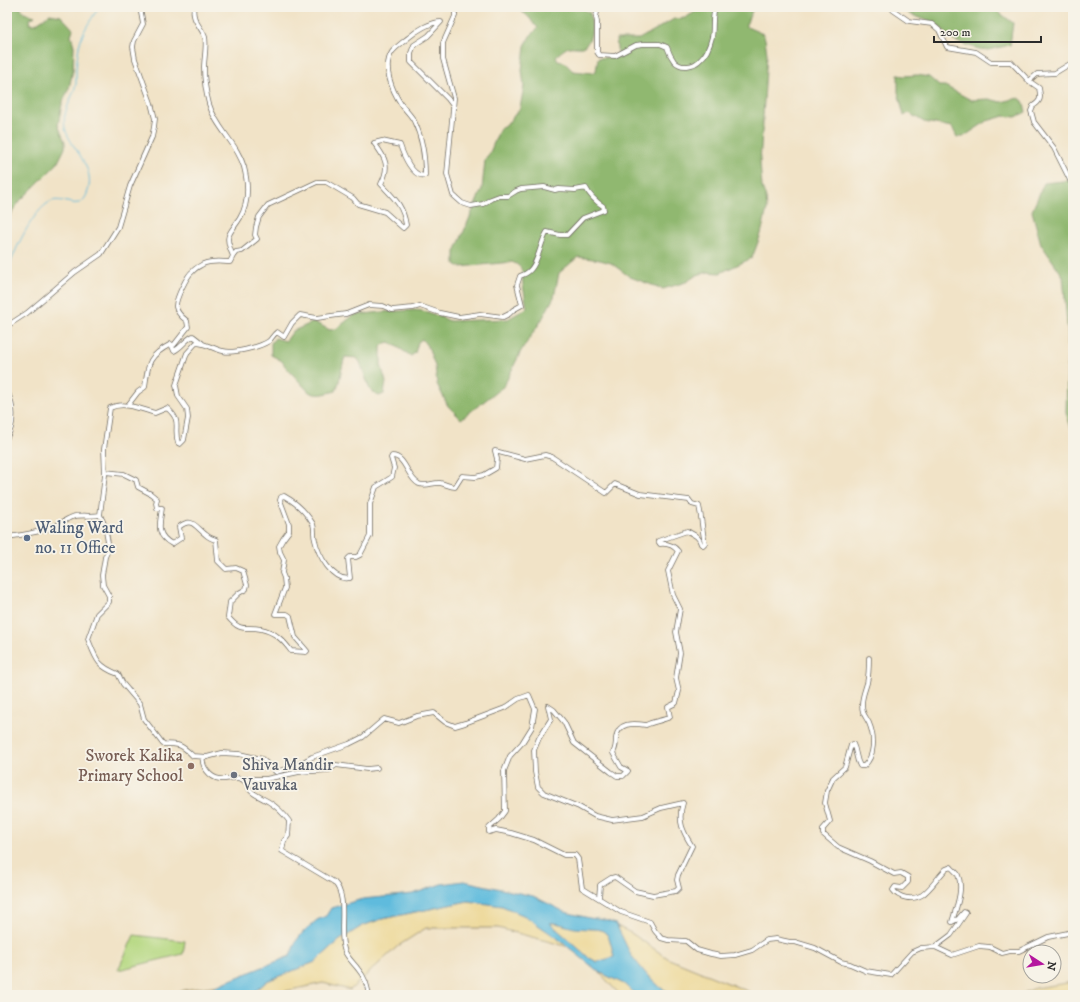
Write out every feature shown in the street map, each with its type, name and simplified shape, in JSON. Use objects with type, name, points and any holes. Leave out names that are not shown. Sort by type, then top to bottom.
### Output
[{"type":"street","points":[[7,326],[26,313],[75,272],[100,254],[118,227],[130,186],[152,137],[155,119],[151,103],[135,59],[133,47],[134,41],[143,24],[140,7]]},
{"type":"street","points":[[194,7],[194,20],[205,38],[204,69],[208,102],[213,116],[238,152],[246,181],[246,201],[241,217],[231,230],[228,237],[233,256]]},
{"type":"street","points":[[172,344],[174,351],[180,348],[189,338],[193,336],[202,343],[224,352],[242,351],[271,340],[272,335],[277,332],[284,337],[292,323],[300,315],[317,318],[346,314],[369,305],[383,306],[392,310],[420,306],[440,313],[459,317],[480,314],[503,317],[522,305],[517,285],[520,276],[529,272],[535,262],[540,245],[547,232],[567,235],[583,218],[604,210],[603,206],[596,202],[586,188],[583,187],[575,190],[555,190],[544,187],[535,187],[516,191],[508,196],[499,196],[483,204],[471,206],[462,203],[453,195],[447,174],[454,98],[443,59],[443,43],[455,16],[455,9],[452,7]]},
{"type":"street","points":[[593,7],[597,12],[597,52],[599,55],[615,56],[636,45],[660,44],[668,48],[670,56],[678,65],[688,67],[701,61],[708,50],[714,25],[713,11],[716,7]]},
{"type":"street","points":[[892,7],[893,10],[909,20],[932,24],[939,30],[947,47],[976,52],[991,62],[1010,62],[1029,81],[1039,88],[1041,97],[1039,102],[1032,106],[1031,111],[1034,122],[1054,148],[1073,186]]},
{"type":"street","points":[[128,405],[138,392],[145,387],[150,360],[157,352],[170,344],[174,345],[188,327],[187,321],[179,314],[176,307],[180,294],[190,274],[198,267],[213,261],[230,262],[236,252],[242,250],[257,239],[255,236],[259,217],[268,205],[317,182],[326,182],[353,198],[358,204],[385,212],[403,228],[406,225],[404,214],[398,202],[381,184],[386,174],[387,164],[374,143],[382,141],[400,145],[414,172],[420,176],[425,175],[418,131],[414,121],[401,104],[393,88],[387,67],[392,52],[415,32],[436,22],[441,22],[428,36],[414,45],[410,53],[411,62],[445,95],[454,107]]},
{"type":"street","points":[[1029,81],[1037,74],[1055,73],[1073,62]]},
{"type":"street","points":[[202,343],[196,343],[187,353],[176,385],[178,396],[187,410],[188,418],[184,440],[180,444],[178,443],[175,415],[167,408],[155,413],[128,405],[116,405],[110,408],[104,449],[105,472],[100,515],[105,526],[109,548],[105,557],[102,575],[103,585],[109,596],[109,602],[97,614],[88,639],[97,661],[107,670],[118,674],[123,684],[140,704],[144,719],[163,744],[184,746],[193,756],[203,757],[222,754],[239,754],[262,759],[276,772],[294,767],[312,757],[349,744],[363,737],[384,719],[399,723],[417,716],[434,713],[445,722],[455,726],[466,724],[505,708],[518,699],[529,695],[535,709],[532,727],[522,743],[510,756],[504,771],[505,811],[489,828],[489,832],[496,830],[510,833],[534,840],[564,855],[575,855],[578,859],[582,888],[621,912],[650,922],[661,938],[686,941],[697,950],[721,956],[735,955],[752,950],[767,940],[776,939],[795,942],[815,948],[841,962],[866,971],[891,975],[912,952],[920,948],[935,947],[952,955],[979,946],[990,947],[1002,953],[1019,951],[1048,937],[1073,932]]},
{"type":"street","points":[[7,391],[10,397],[12,424],[7,436]]},
{"type":"street","points":[[105,472],[124,474],[136,480],[138,487],[157,499],[157,508],[162,508],[159,524],[160,530],[168,542],[172,544],[181,538],[179,526],[190,522],[197,526],[208,537],[216,540],[218,561],[226,569],[236,568],[243,572],[247,585],[246,589],[239,593],[230,602],[228,617],[233,623],[241,628],[261,629],[273,634],[282,639],[291,651],[301,653],[307,651],[295,637],[290,616],[287,614],[275,614],[285,588],[282,573],[284,560],[279,546],[289,531],[289,524],[280,500],[281,497],[284,496],[293,501],[308,517],[314,527],[314,538],[318,552],[327,567],[338,575],[350,578],[348,559],[350,557],[360,555],[370,536],[370,504],[376,487],[392,477],[394,468],[390,458],[392,456],[398,457],[407,468],[412,479],[419,484],[425,486],[439,483],[455,487],[462,476],[475,477],[484,475],[496,468],[497,459],[495,452],[525,459],[544,455],[552,457],[606,493],[615,484],[640,494],[689,500],[692,504],[699,506],[702,517],[702,534],[705,543],[704,545],[701,544],[700,539],[697,536],[687,531],[658,541],[660,544],[667,543],[674,546],[678,551],[668,571],[673,595],[680,609],[676,632],[680,653],[676,678],[679,691],[676,703],[668,707],[670,717],[646,726],[638,724],[624,725],[620,728],[616,737],[617,746],[613,753],[621,767],[628,770],[623,776],[617,776],[611,772],[574,742],[564,722],[554,710],[548,706],[551,719],[539,738],[534,750],[535,772],[538,787],[544,793],[579,807],[595,816],[612,820],[643,816],[661,808],[683,803],[681,808],[682,827],[692,846],[678,875],[677,880],[679,888],[676,891],[653,895],[635,891],[615,877],[600,886],[599,898]]},
{"type":"street","points":[[7,522],[7,537],[48,529],[70,518],[100,515]]},
{"type":"street","points":[[869,658],[869,672],[862,708],[863,714],[869,722],[873,734],[873,748],[868,762],[864,766],[860,766],[856,758],[855,748],[853,744],[851,745],[845,768],[833,778],[827,792],[825,803],[830,821],[823,829],[823,834],[838,847],[870,861],[894,874],[902,873],[908,877],[908,882],[902,888],[895,887],[893,890],[898,896],[910,898],[921,896],[946,869],[951,868],[958,874],[960,886],[952,922],[958,919],[964,912],[966,913],[951,934],[935,947]]},
{"type":"street","points":[[203,757],[202,761],[206,770],[212,776],[219,779],[266,779],[299,772],[329,770],[336,765],[367,770],[377,768]]},
{"type":"street","points":[[242,779],[248,783],[251,791],[271,803],[290,821],[288,836],[284,841],[282,851],[334,882],[339,887],[342,904],[342,938],[344,951],[366,980],[369,995]]},
{"type":"green space","points":[[7,7],[20,7],[24,13],[35,16],[30,19],[29,24],[35,24],[50,14],[61,16],[73,29],[71,35],[74,46],[73,70],[69,88],[62,104],[58,125],[65,142],[65,148],[57,164],[19,202],[7,220]]},
{"type":"green space","points":[[522,7],[583,7],[590,13],[591,32],[589,41],[586,45],[582,47],[571,47],[564,49],[556,56],[558,61],[564,62],[573,71],[593,73],[596,71],[598,58],[618,57],[616,39],[639,39],[674,19],[685,18],[695,12],[699,7],[753,7],[747,22],[747,27],[763,34],[767,54],[760,163],[762,187],[766,198],[767,209],[761,234],[752,258],[720,273],[708,272],[697,275],[686,282],[663,289],[630,277],[611,263],[578,257],[559,273],[554,297],[541,321],[521,351],[504,386],[461,419],[448,406],[437,384],[435,366],[429,349],[422,339],[418,342],[415,353],[411,356],[390,342],[385,343],[381,347],[381,365],[386,382],[384,394],[379,396],[370,390],[360,362],[357,358],[345,357],[336,391],[326,394],[309,392],[282,361],[271,355],[271,343],[275,338],[286,341],[293,331],[314,322],[330,330],[336,329],[354,315],[417,310],[428,312],[450,321],[508,319],[527,308],[522,271],[516,264],[512,262],[460,267],[455,264],[455,252],[482,189],[485,160],[489,155],[500,128],[506,126],[520,108],[524,86],[522,70],[525,46],[530,36],[538,28],[527,15],[522,12]]},
{"type":"green space","points":[[903,7],[992,7],[1013,23],[1010,45],[988,50],[979,49],[954,41],[935,23],[909,14]]},
{"type":"green space","points":[[898,75],[917,75],[929,77],[939,86],[945,86],[971,100],[989,99],[1001,102],[1019,98],[1023,101],[1026,112],[1016,117],[1004,116],[987,121],[963,137],[957,137],[952,127],[924,122],[909,113],[904,116],[898,92]]},
{"type":"green space","points":[[1073,180],[1073,433],[1066,413],[1068,336],[1063,276],[1041,244],[1032,211],[1044,183]]},
{"type":"green space","points":[[134,935],[185,941],[183,954],[118,970]]},
{"type":"sand","points":[[468,901],[498,905],[520,913],[546,929],[569,947],[498,928],[426,928],[398,946],[350,990],[323,983],[286,991],[280,995],[251,995],[267,981],[315,962],[340,940],[362,926],[382,919]]},
{"type":"sand","points":[[549,923],[598,929],[606,933],[609,938],[614,957],[597,962],[588,957]]},
{"type":"sand","points":[[617,926],[631,933],[669,959],[757,995],[675,995],[661,988],[647,975],[630,955]]},
{"type":"sand","points":[[599,972],[624,984],[636,995],[620,995]]},
{"type":"sand","points":[[1073,982],[1073,995],[1019,995],[1035,988]]},
{"type":"sand","points":[[218,985],[202,995],[173,995],[184,990]]},
{"type":"water","points":[[464,881],[533,896],[565,912],[616,924],[631,955],[647,975],[661,988],[675,995],[636,995],[624,984],[599,972],[557,938],[525,916],[502,906],[468,901],[382,919],[362,926],[340,940],[315,962],[267,981],[251,995],[202,995],[218,985],[290,956],[296,941],[304,931],[317,920],[326,916],[331,908],[363,899],[413,894],[441,884]],"holes":[[[550,923],[575,928],[603,931],[612,946],[614,957],[597,962],[588,957]]]},
{"type":"waterway","points":[[7,274],[13,256],[24,233],[45,205],[57,200],[73,203],[81,202],[85,198],[88,191],[90,182],[86,165],[72,143],[65,128],[64,122],[66,111],[75,89],[78,50],[81,39],[99,7]]},
{"type":"place","name":"Waling Ward no. 11 Office","points":[[27,538]]},
{"type":"place","name":"Sworek Kalika Primary School","points":[[191,766]]},
{"type":"place","name":"Shiva Mandir Vauvaka","points":[[234,775]]}]
